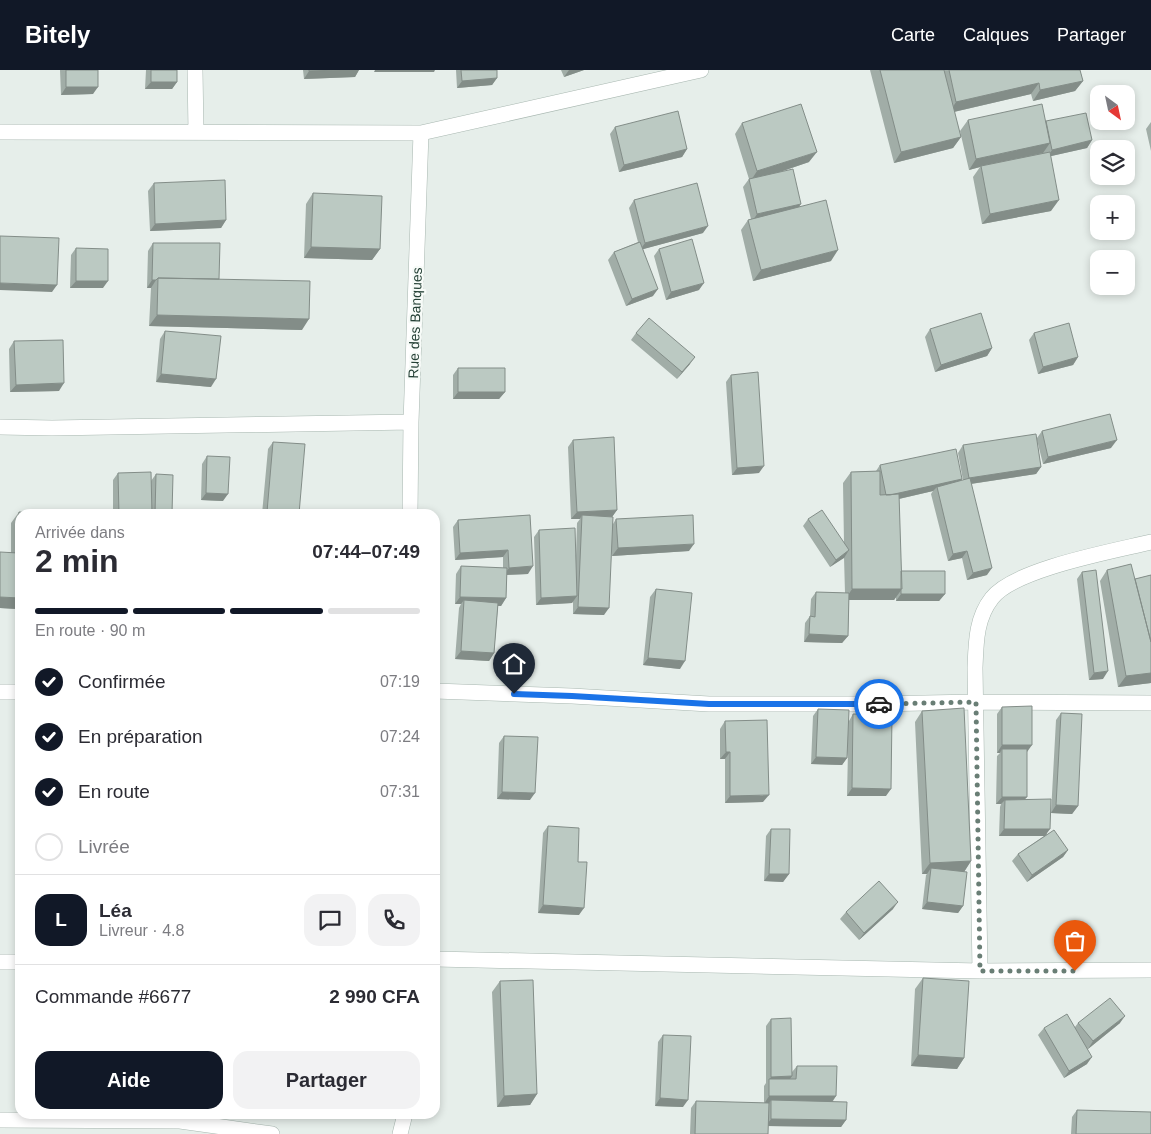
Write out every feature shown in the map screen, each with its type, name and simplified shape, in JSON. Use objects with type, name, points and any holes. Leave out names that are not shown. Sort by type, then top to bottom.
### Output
[{"type":"street","points":[[195,70],[196,132]]},
{"type":"street","points":[[0,132],[421,133],[701,70]]},
{"type":"street","name":"Rue des Banques","points":[[410,509],[411,422],[421,133]]},
{"type":"street","points":[[0,427],[52,428],[411,422]]},
{"type":"street","points":[[980,971],[974,668],[978,626],[993,596],[1006,586],[1025,576],[1151,542]]},
{"type":"street","points":[[440,691],[709,704],[1151,703]]},
{"type":"street","points":[[0,692],[15,692]]},
{"type":"street","points":[[440,959],[980,971],[1151,970]]},
{"type":"street","points":[[0,962],[15,962]]},
{"type":"street","points":[[400,1134],[403,1119]]},
{"type":"street","points":[[0,1120],[180,1120],[272,1134]]},
{"type":"building","points":[[66,70],[98,70],[98,87],[66,87]]},
{"type":"building","points":[[151,70],[177,70],[177,82],[151,82]]},
{"type":"building","points":[[309,70],[341,70],[309,71]]},
{"type":"building","points":[[461,70],[497,70],[497,78],[462,81]]},
{"type":"building","points":[[880,70],[944,70],[961,137],[901,152]]},
{"type":"building","points":[[949,70],[1080,70],[1083,81],[1040,90],[1039,83],[956,102]]},
{"type":"building","points":[[801,104],[817,152],[757,171],[742,123]]},
{"type":"building","points":[[1042,104],[1050,143],[976,159],[968,120]]},
{"type":"building","points":[[678,111],[687,149],[624,165],[615,127]]},
{"type":"building","points":[[1086,113],[1092,140],[1052,150],[1046,121]]},
{"type":"building","points":[[1050,152],[1059,200],[990,214],[981,166]]},
{"type":"building","points":[[793,169],[801,204],[757,214],[749,179]]},
{"type":"building","points":[[225,180],[226,220],[155,224],[154,183]]},
{"type":"building","points":[[697,183],[708,226],[645,243],[634,200]]},
{"type":"building","points":[[313,193],[382,196],[380,249],[311,247]]},
{"type":"building","points":[[826,200],[838,250],[761,270],[748,220]]},
{"type":"building","points":[[0,236],[59,238],[57,285],[0,283]]},
{"type":"building","points":[[692,239],[704,283],[671,292],[659,249]]},
{"type":"building","points":[[640,242],[658,289],[632,299],[614,252]]},
{"type":"building","points":[[153,243],[220,243],[219,279],[158,278],[152,280]]},
{"type":"building","points":[[76,248],[108,249],[108,281],[76,281]]},
{"type":"building","points":[[158,278],[310,281],[309,319],[157,315]]},
{"type":"building","points":[[981,313],[992,348],[941,365],[930,329]]},
{"type":"building","points":[[649,318],[695,357],[682,372],[636,333]]},
{"type":"building","points":[[1069,323],[1078,357],[1043,367],[1034,333]]},
{"type":"building","points":[[165,331],[221,336],[216,379],[161,374]]},
{"type":"building","points":[[63,340],[64,383],[16,385],[14,341]]},
{"type":"building","points":[[458,368],[505,368],[505,392],[458,392]]},
{"type":"building","points":[[758,372],[764,466],[737,468],[731,375]]},
{"type":"building","points":[[1110,414],[1117,440],[1048,457],[1042,431]]},
{"type":"building","points":[[1036,434],[1041,467],[969,478],[963,445]]},
{"type":"building","points":[[614,437],[617,510],[577,512],[573,440]]},
{"type":"building","points":[[273,442],[305,444],[299,509],[267,509]]},
{"type":"building","points":[[956,449],[962,479],[886,495],[880,465]]},
{"type":"building","points":[[207,456],[230,457],[228,494],[206,493]]},
{"type":"building","points":[[880,471],[880,495],[899,494],[902,589],[852,589],[851,472]]},
{"type":"building","points":[[151,472],[152,509],[119,509],[118,473]]},
{"type":"building","points":[[156,474],[173,475],[172,509],[155,509]]},
{"type":"building","points":[[970,478],[992,568],[973,573],[967,551],[953,554],[937,487]]},
{"type":"building","points":[[822,510],[849,550],[836,560],[808,519]]},
{"type":"building","points":[[530,515],[533,566],[509,568],[508,550],[460,553],[458,520]]},
{"type":"building","points":[[582,515],[613,517],[609,608],[578,607]]},
{"type":"building","points":[[693,515],[694,544],[618,548],[616,519]]},
{"type":"building","points":[[575,528],[577,596],[541,598],[539,530]]},
{"type":"building","points":[[0,552],[15,553],[15,598],[0,597]]},
{"type":"building","points":[[1131,564],[1151,642],[1151,673],[1126,676],[1107,570]]},
{"type":"building","points":[[461,566],[507,568],[506,598],[460,597]]},
{"type":"building","points":[[1096,570],[1108,671],[1094,673],[1082,572]]},
{"type":"building","points":[[901,571],[945,571],[945,594],[901,594]]},
{"type":"building","points":[[1151,575],[1151,642],[1135,579]]},
{"type":"building","points":[[656,589],[692,593],[685,661],[648,658]]},
{"type":"building","points":[[816,592],[849,593],[848,636],[809,634],[810,616],[815,617]]},
{"type":"building","points":[[464,600],[498,603],[494,653],[461,651]]},
{"type":"building","points":[[1032,706],[1032,745],[1002,745],[1002,707]]},
{"type":"building","points":[[964,708],[971,861],[930,863],[922,711]]},
{"type":"building","points":[[818,709],[849,710],[847,758],[816,757]]},
{"type":"building","points":[[1061,713],[1082,714],[1078,806],[1056,805]]},
{"type":"building","points":[[853,714],[892,715],[891,789],[852,788]]},
{"type":"building","points":[[767,720],[769,795],[730,796],[730,752],[726,752],[725,721]]},
{"type":"building","points":[[504,736],[538,737],[535,793],[502,792]]},
{"type":"building","points":[[1002,749],[1027,749],[1027,797],[1002,797]]},
{"type":"building","points":[[1051,799],[1050,829],[1004,829],[1005,800]]},
{"type":"building","points":[[548,826],[579,828],[578,862],[587,862],[584,908],[543,905]]},
{"type":"building","points":[[771,829],[790,829],[789,874],[769,874]]},
{"type":"building","points":[[1054,830],[1068,850],[1032,875],[1018,854]]},
{"type":"building","points":[[931,868],[967,872],[963,906],[927,902]]},
{"type":"building","points":[[879,881],[898,902],[864,933],[846,912]]},
{"type":"building","points":[[923,978],[969,981],[964,1058],[918,1055]]},
{"type":"building","points":[[533,980],[537,1094],[504,1096],[500,981]]},
{"type":"building","points":[[1110,998],[1125,1016],[1093,1041],[1078,1023]]},
{"type":"building","points":[[1067,1014],[1092,1057],[1069,1071],[1044,1028]]},
{"type":"building","points":[[791,1018],[792,1076],[771,1077],[771,1019]]},
{"type":"building","points":[[663,1035],[691,1036],[688,1100],[660,1098]]},
{"type":"building","points":[[797,1066],[837,1066],[836,1096],[769,1096],[769,1079],[796,1079]]},
{"type":"building","points":[[771,1100],[847,1102],[846,1120],[771,1119]]},
{"type":"building","points":[[696,1101],[769,1103],[768,1134],[695,1134]]},
{"type":"building","points":[[1077,1110],[1151,1112],[1151,1134],[1076,1134]]},
{"type":"way so far","points":[[879,704],[976,702],[980,971],[1075,971]]},
{"type":"route","points":[[514,694],[709,704],[879,704]]}]
